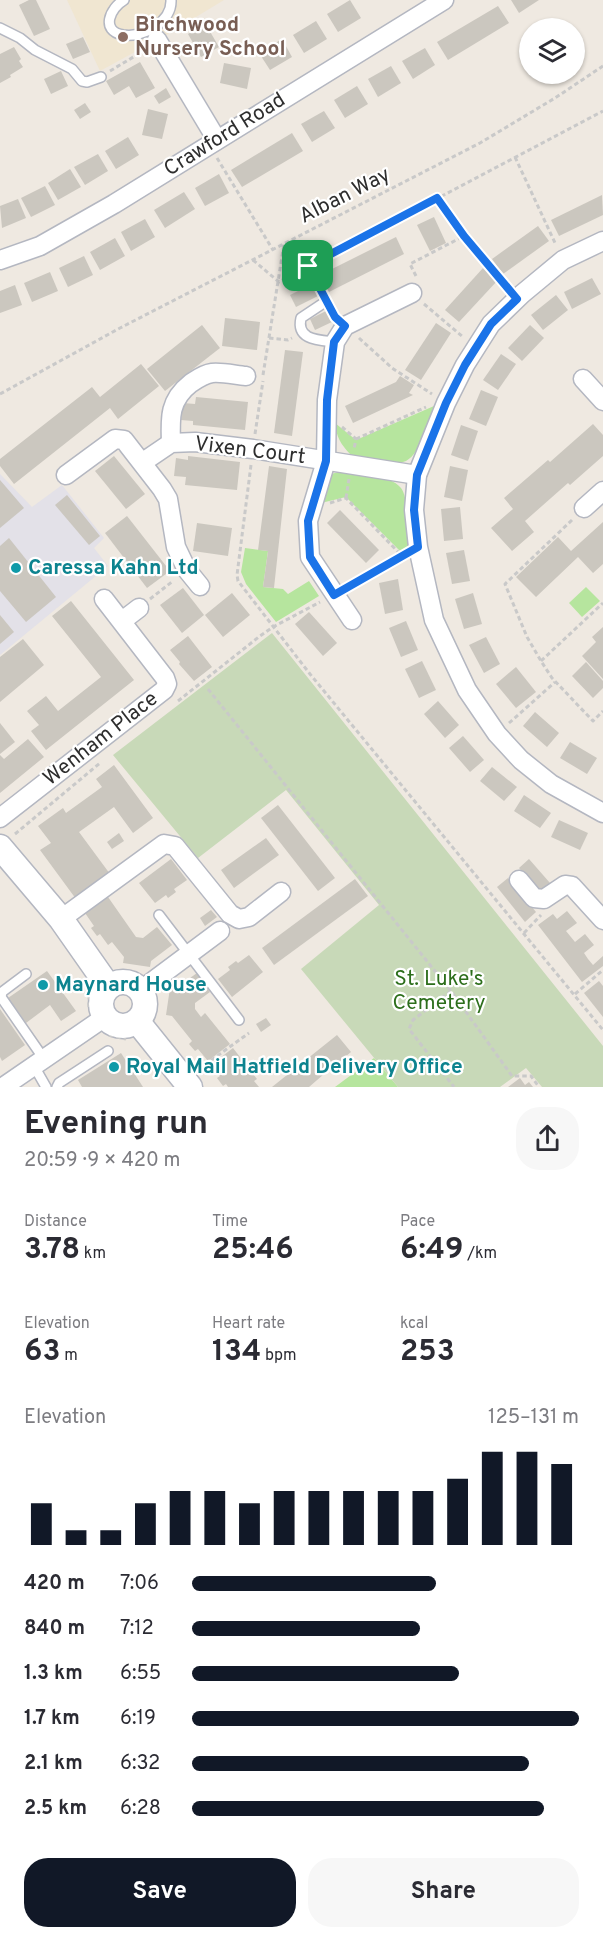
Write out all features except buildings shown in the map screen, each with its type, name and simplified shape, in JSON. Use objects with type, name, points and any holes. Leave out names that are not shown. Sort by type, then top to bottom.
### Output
[{"type":"main road","points":[[4,843],[108,986]]},
{"type":"main road","points":[[120,981],[134,984],[141,990],[146,1000],[143,1014],[137,1022],[127,1026],[114,1025],[105,1017],[100,1006],[102,996],[108,986],[120,981]]},
{"type":"main road","points":[[137,1022],[193,1079]]},
{"type":"street","name":"Crawford Road","points":[[0,260],[49,240],[216,147],[444,0]]},
{"type":"street","points":[[156,38],[216,147]]},
{"type":"street","points":[[603,241],[563,260],[491,324],[442,401],[417,475],[410,551],[434,620],[467,690],[497,734],[521,760],[552,784],[603,813]]},
{"type":"street","points":[[352,620],[310,557],[308,521],[326,461],[327,400],[334,342],[345,326],[412,293]]},
{"type":"street","points":[[171,443],[170,421],[175,399],[184,388],[201,376],[212,373],[246,376]]},
{"type":"street","points":[[583,379],[603,401]]},
{"type":"street","points":[[66,475],[116,439],[124,440],[143,462],[168,500],[176,547],[187,570],[200,586]]},
{"type":"street","name":"Vixen Court","points":[[143,462],[171,443],[195,442],[417,475]]},
{"type":"street","points":[[584,508],[603,491]]},
{"type":"street","name":"Wenham Place","points":[[0,819],[164,690],[167,684],[165,678],[105,599]]},
{"type":"street","points":[[122,621],[139,608]]},
{"type":"street","points":[[61,919],[164,844],[175,846],[230,914],[239,919],[249,917],[281,892]]},
{"type":"street","points":[[519,880],[534,897],[544,898],[565,885],[572,886],[603,920]]},
{"type":"street","points":[[141,990],[220,931]]},
{"type":"street","points":[[3,1087],[105,1017]]},
{"type":"lane","points":[[124,0],[111,11],[108,20],[112,28],[121,35],[138,34],[156,38],[171,11],[171,0]]},
{"type":"lane","points":[[0,28],[72,69],[82,81],[87,82],[100,77]]},
{"type":"lane","points":[[323,300],[301,318],[299,325],[301,333],[308,338],[334,342]]},
{"type":"lane","points":[[159,915],[239,1020]]},
{"type":"lane","points":[[26,974],[2,992],[1,997],[39,1063],[46,1087]]},
{"type":"lane","points":[[57,1087],[59,1083],[108,1051]]},
{"type":"path","points":[[100,77],[148,48],[152,50],[156,38]]},
{"type":"path","name":"Alban Way","points":[[0,394],[120,328],[480,143],[603,66]]},
{"type":"path","points":[[254,260],[279,282],[603,111]]},
{"type":"path","points":[[216,147],[273,250]]},
{"type":"path","points":[[515,157],[563,260]]},
{"type":"path","points":[[437,198],[464,236],[517,299]]},
{"type":"path","points":[[464,236],[410,264],[416,276],[410,283],[412,293],[476,348]]},
{"type":"path","points":[[308,266],[323,300]]},
{"type":"path","points":[[345,326],[392,368],[442,401]]},
{"type":"path","points":[[268,338],[288,340],[301,333]]},
{"type":"path","points":[[356,439],[442,401]]},
{"type":"path","points":[[171,707],[273,627],[410,551],[346,498],[312,509]]},
{"type":"path","points":[[584,508],[505,584],[527,637],[555,682],[593,721],[603,711]]},
{"type":"path","points":[[139,608],[187,570]]},
{"type":"path","points":[[541,661],[603,603]]},
{"type":"path","points":[[310,674],[603,1030]]},
{"type":"path","points":[[497,734],[555,682]]},
{"type":"path","points":[[208,689],[451,991],[512,1076],[531,1076],[539,1087]]},
{"type":"path","points":[[4,843],[103,761]]},
{"type":"path","points":[[524,933],[543,913],[544,898]]},
{"type":"path","points":[[575,994],[603,970]]},
{"type":"path","points":[[451,991],[413,1020],[409,1029],[454,1087]]},
{"type":"path","points":[[193,1079],[249,1033]]},
{"type":"shaded area","name":"Birchwood Nursery School","points":[[67,0],[224,0],[100,71]]},
{"type":"shaded area","points":[[0,474],[32,507],[62,485],[104,538],[94,548],[108,566],[0,655]]},
{"type":"green space","points":[[434,406],[419,446],[409,459],[403,462],[384,462],[351,455],[338,436],[335,423],[356,440]]},
{"type":"green space","points":[[343,471],[382,477],[396,483],[401,488],[407,508],[410,549],[402,553],[346,497],[321,503],[331,474]]},
{"type":"green space","points":[[245,548],[268,551],[263,587],[283,589],[288,594],[309,581],[319,596],[276,622],[246,584],[241,572]]},
{"type":"green space","points":[[586,587],[600,601],[582,617],[569,603]]},
{"type":"green space","name":"St. Luke's Cemetery","points":[[272,633],[603,1046],[603,1087],[542,1087],[526,1068],[500,1087],[398,1087],[301,969],[379,905],[286,790],[198,858],[113,755]]},
{"type":"green space","points":[[374,1058],[398,1087],[335,1087]]},
{"type":"place","name":"Birchwood Nursery School","points":[[123,37]]},
{"type":"place","name":"Caressa Kahn Ltd","points":[[16,568]]},
{"type":"place","name":"Maynard House","points":[[43,985]]},
{"type":"place","name":"Royal Mail Hatfield Delivery Office","points":[[114,1067]]},
{"type":"route","points":[[437,198],[464,236],[517,299],[491,324],[465,365],[446,403],[417,475],[414,510],[418,547],[334,595],[310,557],[308,521],[326,461],[327,400],[334,342],[345,326],[335,317],[308,266],[437,198]]}]
